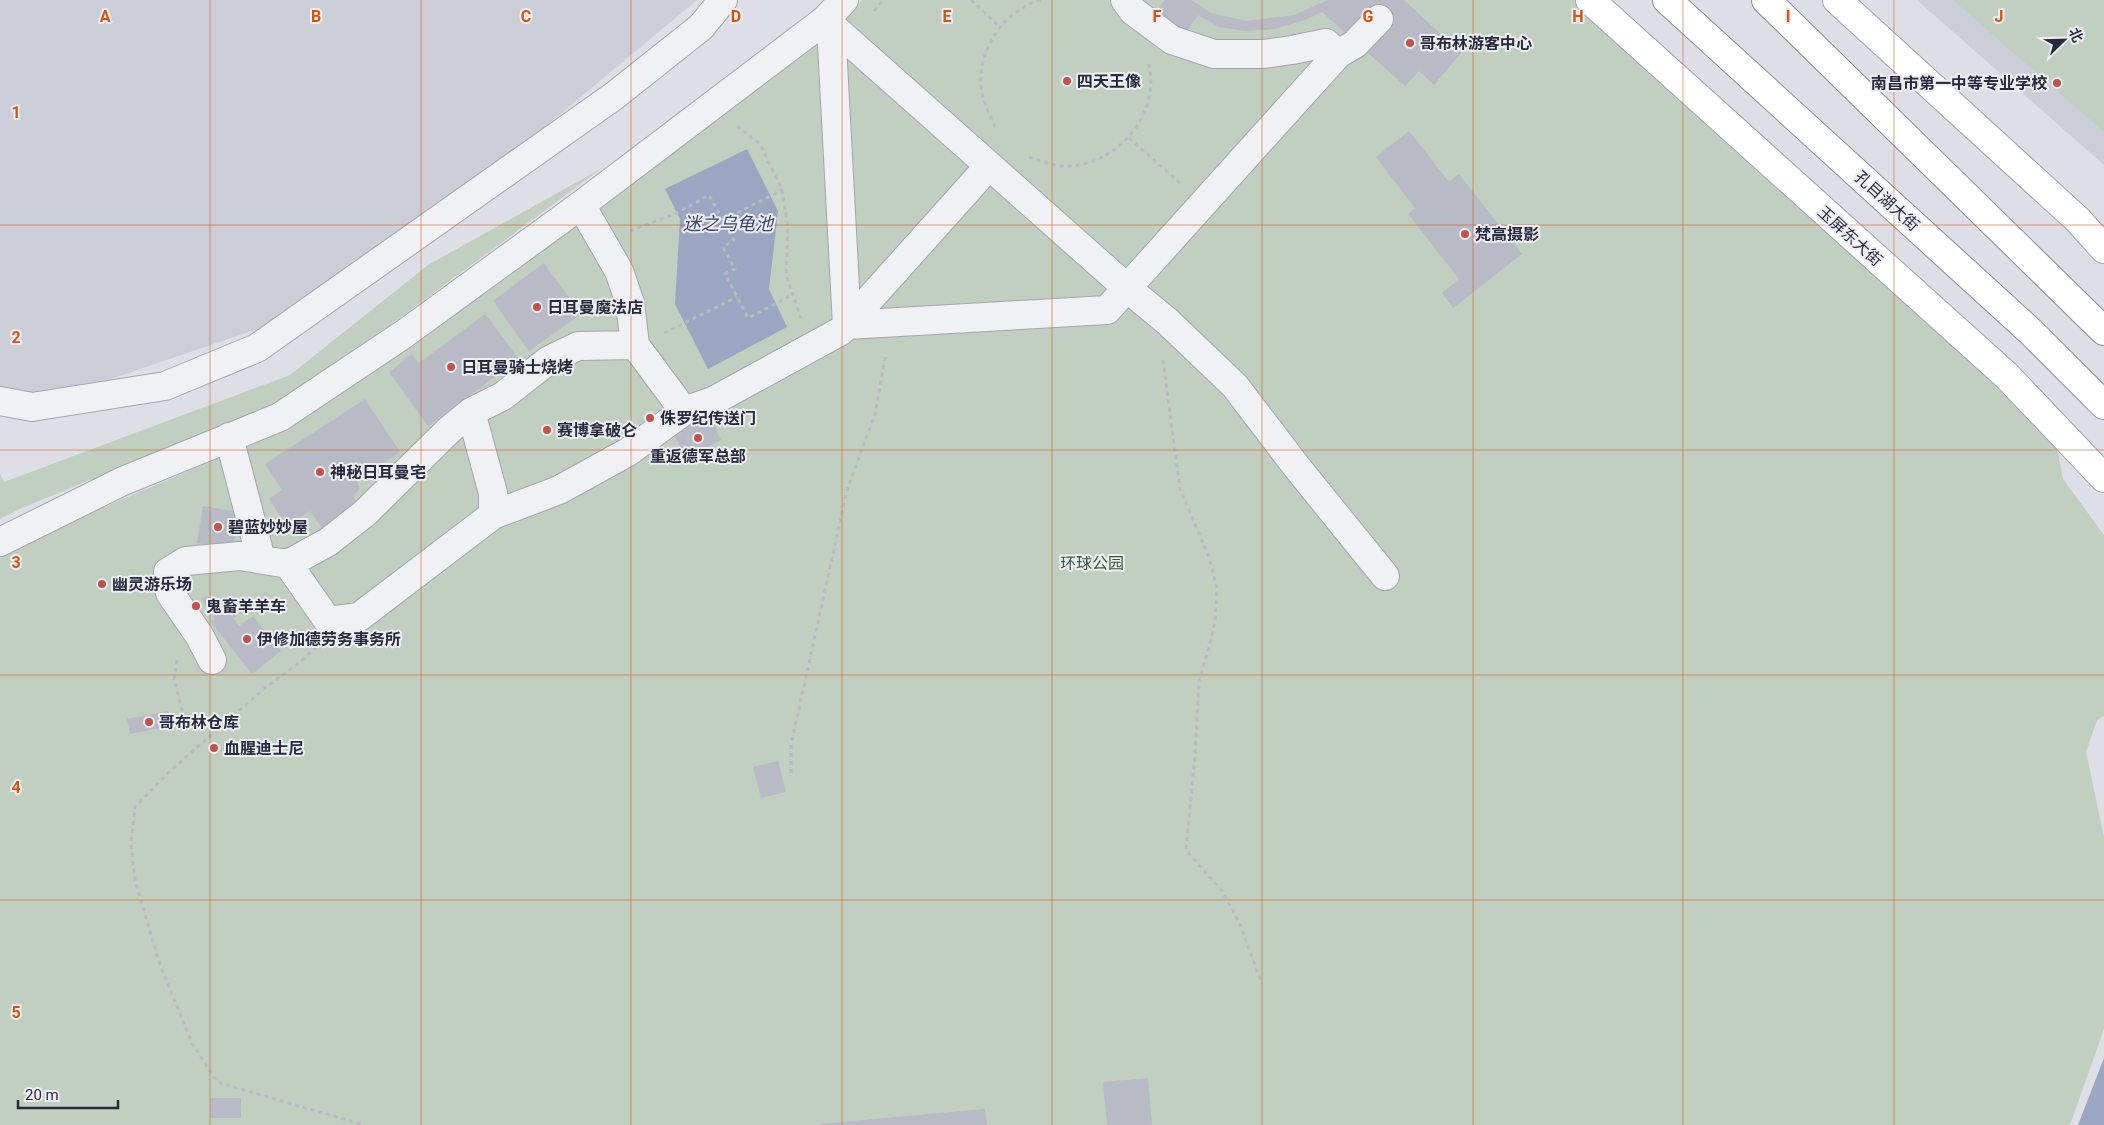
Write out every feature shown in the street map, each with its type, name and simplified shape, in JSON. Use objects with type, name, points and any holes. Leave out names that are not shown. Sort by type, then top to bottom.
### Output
[{"type":"main road","name":"玉屏东大街","points":[[1590,0],[2007,376],[2104,478]]},
{"type":"main road","name":"孔目湖大街","points":[[1667,0],[2032,332],[2104,405]]},
{"type":"main road","points":[[1766,0],[2104,331]]},
{"type":"main road","points":[[1837,0],[2078,220],[2104,249]]},
{"type":"lane","points":[[0,401],[32,407],[165,386],[257,348],[614,96],[701,27],[723,0]]},
{"type":"lane","points":[[0,542],[124,480],[280,417],[404,334],[581,205],[711,106],[828,23],[844,0]]},
{"type":"lane","points":[[1125,0],[1133,11],[1172,40],[1214,54],[1263,54],[1326,43],[1338,54]]},
{"type":"lane","points":[[847,325],[1107,310],[1338,54],[1355,44],[1380,19]]},
{"type":"lane","points":[[828,23],[1157,313],[1235,386],[1296,466],[1385,576]]},
{"type":"lane","points":[[828,23],[847,325]]},
{"type":"lane","points":[[288,564],[328,621],[359,617],[493,515],[559,490],[620,457],[684,411],[713,401],[841,331],[989,166]]},
{"type":"lane","points":[[581,205],[619,271],[630,303],[635,345],[684,411]]},
{"type":"lane","points":[[212,660],[199,635],[170,592],[168,572],[186,561],[240,556],[288,564],[328,542],[365,513],[449,430],[471,412],[503,396],[549,360],[578,346],[635,345]]},
{"type":"lane","points":[[471,412],[493,493],[493,515]]},
{"type":"lane","points":[[229,437],[261,559]]},
{"type":"path","points":[[971,0],[1000,28]]},
{"type":"path","points":[[1000,133],[986,108],[981,87],[982,65],[990,44],[1000,28],[1018,11],[1041,0]]},
{"type":"path","points":[[1022,153],[1049,164],[1071,166],[1099,159],[1112,152],[1129,138],[1140,122],[1147,105],[1150,86],[1147,58]]},
{"type":"path","points":[[711,106],[760,144],[782,190],[788,228],[786,275],[798,313],[816,344]]},
{"type":"path","points":[[1129,138],[1203,205]]},
{"type":"path","points":[[723,220],[782,190]]},
{"type":"path","points":[[603,242],[677,213],[709,195],[734,240],[723,246],[734,269],[725,274],[748,318],[792,295]]},
{"type":"path","points":[[685,324],[737,297]]},
{"type":"path","points":[[1157,313],[1168,412],[1180,489],[1209,557],[1217,588],[1215,621],[1199,681],[1195,755],[1186,850],[1222,891],[1240,924],[1262,984]]},
{"type":"path","points":[[791,773],[791,744],[847,490],[876,414],[891,322]]},
{"type":"path","points":[[232,617],[246,606]]},
{"type":"path","points":[[328,621],[325,634],[316,647],[300,662],[265,688],[168,772],[135,807],[131,844],[135,880],[160,965],[192,1043],[216,1082],[364,1125]]},
{"type":"path","points":[[199,635],[178,651],[174,679],[183,713],[202,725],[224,723]]},
{"type":"shaded area","points":[[0,0],[697,0],[334,303],[0,417]]},
{"type":"shaded area","name":"南昌市第一中等专业学校","points":[[1917,0],[2104,0],[2104,165]]},
{"type":"green space","name":"环球公园","points":[[862,0],[1579,0],[2026,408],[2058,453],[2063,479],[2104,535],[2104,716],[2097,720],[2086,752],[2104,837],[2104,1029],[2070,1125],[0,1125],[0,558],[88,514],[286,429],[837,27]]},
{"type":"green space","name":"南昌市第一中等专业学校","points":[[1953,0],[2104,0],[2104,132]]},
{"type":"green space","points":[[602,168],[350,355],[276,403],[22,508],[0,519],[0,474],[4,482],[290,375],[428,265]]},
{"type":"water","name":"迷之乌龟池","points":[[747,149],[778,211],[769,289],[787,327],[708,369],[675,304],[680,219],[665,189]]},
{"type":"water","points":[[2104,1058],[2104,1125],[2078,1125]]},
{"type":"building","name":"哥布林游客中心","points":[[1165,0],[1191,0],[1211,13],[1246,21],[1294,15],[1328,0],[1404,0],[1461,53],[1434,85],[1419,71],[1405,86],[1322,12],[1305,20],[1274,29],[1245,31],[1219,27],[1198,15],[1186,32],[1155,12]]},
{"type":"building","name":"梵高摄影","points":[[1409,131],[1449,182],[1459,174],[1522,254],[1453,308],[1442,293],[1459,279],[1408,214],[1415,208],[1376,157]]},
{"type":"building","name":"日耳曼魔法店","points":[[544,263],[581,314],[529,351],[493,301]]},
{"type":"building","name":"日耳曼骑士烧烤","points":[[485,314],[519,359],[428,426],[389,372],[412,354],[419,363]]},
{"type":"building","name":"神秘日耳曼宅","points":[[365,399],[400,452],[357,480],[359,489],[353,496],[361,507],[324,531],[310,511],[287,526],[269,499],[282,490],[265,464]]},
{"type":"building","name":"重返德军总部","points":[[701,415],[704,421],[710,418],[721,440],[686,458],[675,436],[681,433],[678,427]]},
{"type":"building","name":"碧蓝妙妙屋","points":[[203,506],[239,512],[233,549],[197,543]]},
{"type":"building","name":"伊修加德劳务事务所","points":[[207,595],[221,614],[227,610],[239,626],[253,616],[281,651],[252,674],[211,622],[215,618],[201,599]]},
{"type":"building","name":"哥布林仓库","points":[[168,711],[170,726],[130,734],[127,719]]},
{"type":"building","points":[[778,761],[786,792],[761,798],[753,767]]},
{"type":"building","points":[[1148,1078],[1152,1125],[1107,1125],[1103,1082]]},
{"type":"building","points":[[210,1098],[241,1098],[241,1118],[210,1118]]},
{"type":"building","points":[[985,1109],[987,1125],[820,1124]]},
{"type":"place","name":"哥布林游客中心","points":[[1410,43]]},
{"type":"place","name":"四天王像","points":[[1067,81]]},
{"type":"place","name":"南昌市第一中等专业学校","points":[[2057,83]]},
{"type":"place","name":"梵高摄影","points":[[1465,234]]},
{"type":"place","name":"日耳曼魔法店","points":[[537,307]]},
{"type":"place","name":"日耳曼骑士烧烤","points":[[451,367]]},
{"type":"place","name":"侏罗纪传送门","points":[[650,418]]},
{"type":"place","name":"赛博拿破仑","points":[[547,430]]},
{"type":"place","name":"重返德军总部","points":[[698,438]]},
{"type":"place","name":"神秘日耳曼宅","points":[[320,472]]},
{"type":"place","name":"碧蓝妙妙屋","points":[[218,527]]},
{"type":"place","name":"幽灵游乐场","points":[[102,584]]},
{"type":"place","name":"鬼畜羊羊车","points":[[196,606]]},
{"type":"place","name":"伊修加德劳务事务所","points":[[247,639]]},
{"type":"place","name":"哥布林仓库","points":[[149,722]]},
{"type":"place","name":"血腥迪士尼","points":[[214,748]]}]
